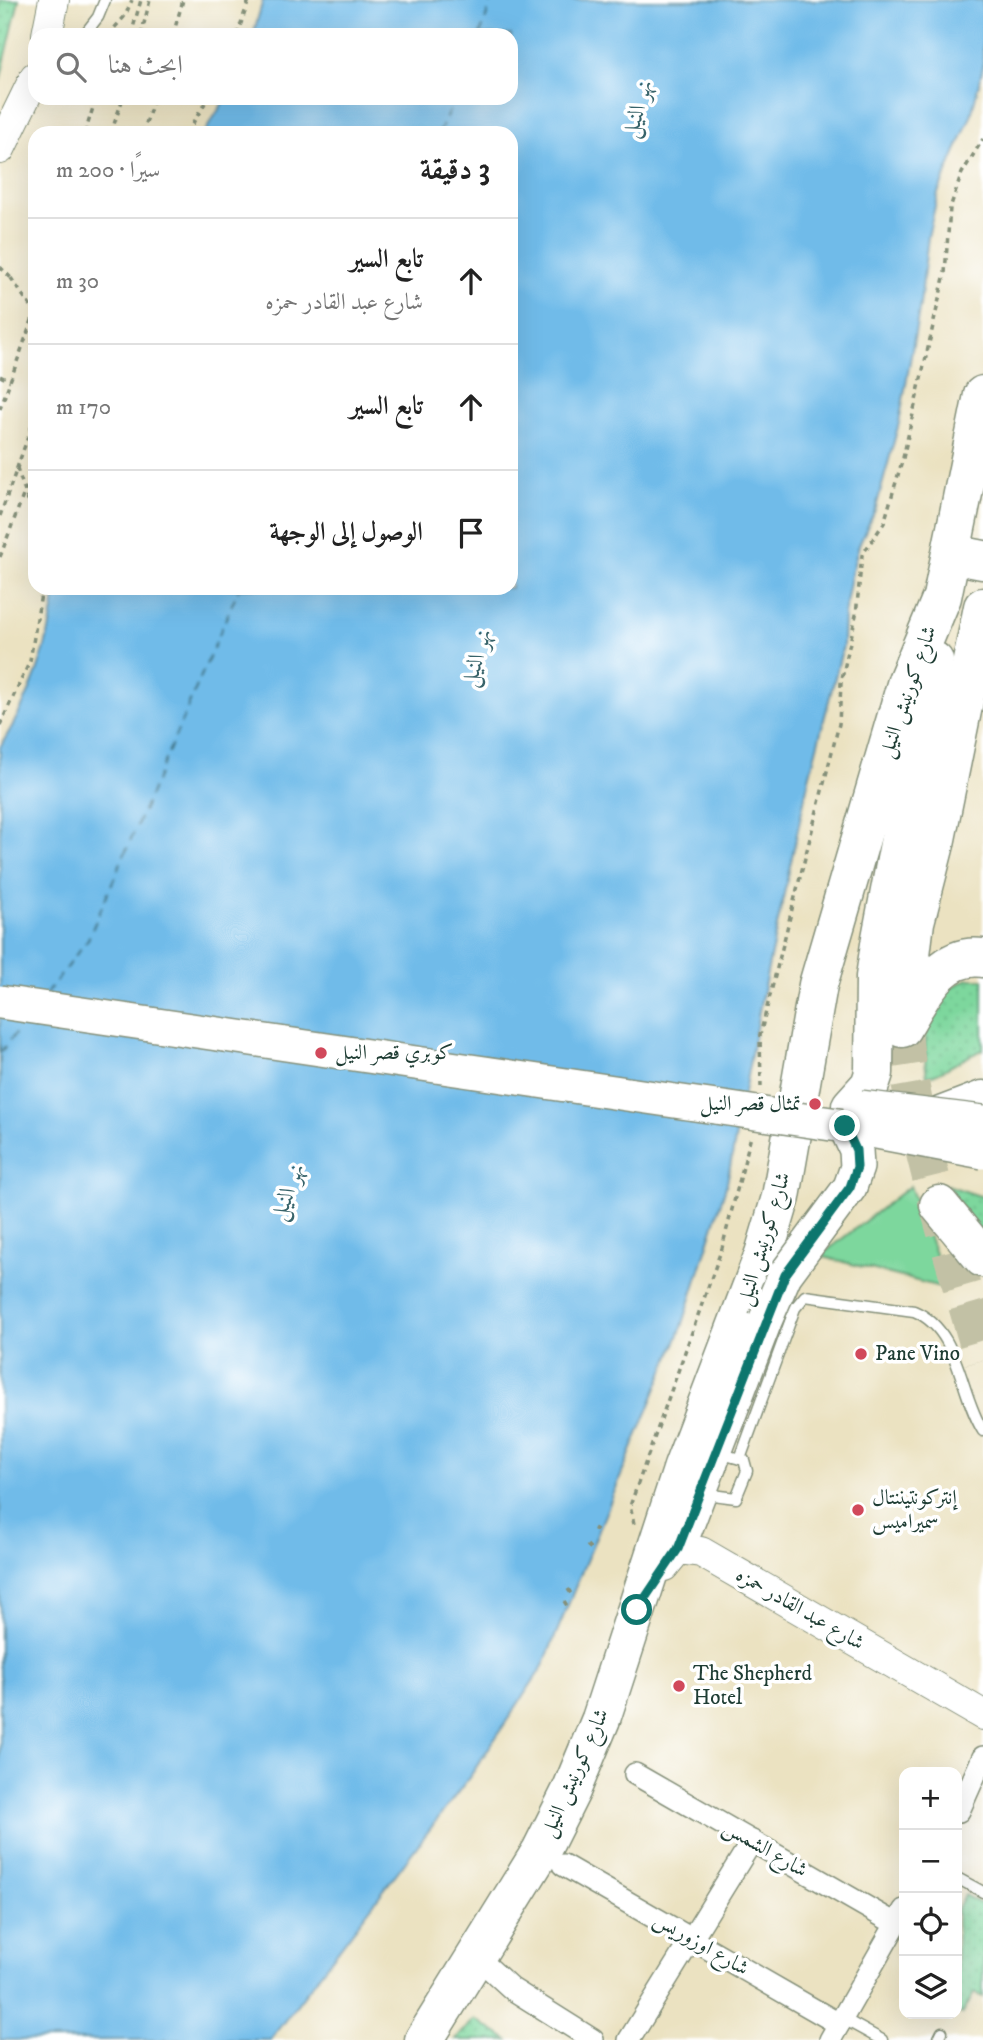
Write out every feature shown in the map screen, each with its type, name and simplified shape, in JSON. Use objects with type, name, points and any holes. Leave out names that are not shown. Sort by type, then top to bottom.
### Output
[{"type":"highway","name":"شارع كورنيش النيل","points":[[424,2040],[541,1851],[571,1791],[601,1719],[637,1610],[668,1548],[683,1467],[764,1254],[781,1197],[821,973],[907,681],[942,597],[967,557],[983,396]]},
{"type":"highway","points":[[848,1116],[870,1085],[874,1073],[875,977],[922,733],[942,597]]},
{"type":"highway","points":[[983,607],[935,845],[915,922],[902,1028],[939,971],[971,956],[983,958]]},
{"type":"highway","points":[[941,1116],[983,1100]]},
{"type":"highway","points":[[939,1205],[983,1258]]},
{"type":"main road","points":[[0,981],[848,1116],[983,1152]]},
{"type":"main road","points":[[0,1002],[848,1116],[941,1116],[983,1122]]},
{"type":"main road","points":[[668,1548],[700,1493],[728,1455],[765,1321],[785,1275],[850,1187],[857,1167],[848,1116]]},
{"type":"street","points":[[48,28],[54,0]]},
{"type":"street","points":[[0,149],[28,91]]},
{"type":"street","name":"شارع عبد القادر حمزه","points":[[668,1548],[701,1552],[983,1715]]},
{"type":"street","points":[[962,1804],[983,1757]]},
{"type":"street","name":"شارع الشمس","points":[[635,1774],[752,1841],[899,1916]]},
{"type":"street","points":[[962,1809],[983,1785]]},
{"type":"street","points":[[629,2040],[752,1841]]},
{"type":"street","name":"شارع اوزوريس","points":[[563,1864],[692,1938],[837,2028]]},
{"type":"street","points":[[837,2028],[899,1919]]},
{"type":"street","points":[[477,1957],[512,1989],[593,2040]]},
{"type":"lane","points":[[89,28],[98,17],[105,0]]},
{"type":"lane","points":[[728,1455],[798,1301],[805,1296],[902,1309],[928,1317],[937,1325],[946,1341],[983,1431]]},
{"type":"lane","points":[[962,1881],[983,1892]]},
{"type":"lane","points":[[837,2028],[882,2040]]},
{"type":"path","points":[[114,28],[125,16],[132,0]]},
{"type":"path","points":[[133,28],[141,0]]},
{"type":"path","points":[[143,28],[150,0]]},
{"type":"path","points":[[175,28],[183,0]]},
{"type":"path","points":[[239,28],[249,0]]},
{"type":"path","points":[[87,126],[94,105]]},
{"type":"path","points":[[113,126],[121,105]]},
{"type":"path","points":[[145,126],[152,105]]},
{"type":"path","points":[[191,126],[204,105]]},
{"type":"path","points":[[759,1098],[763,1073],[761,1035],[839,724],[841,683],[856,615],[862,555],[884,523],[903,458],[944,272],[950,208],[962,173],[983,139]]},
{"type":"path","points":[[0,267],[28,302]]},
{"type":"path","points":[[0,409],[28,331]]},
{"type":"path","points":[[0,376],[10,381]]},
{"type":"path","points":[[0,516],[28,436]]},
{"type":"path","points":[[17,468],[28,498]]},
{"type":"path","points":[[0,558],[28,485]]},
{"type":"path","points":[[0,725],[30,661],[41,595]]},
{"type":"path","points":[[668,1548],[634,1525],[630,1506],[722,1248],[751,1134]]},
{"type":"path","points":[[593,1528],[597,1531]]},
{"type":"path","points":[[568,1589],[572,1595]]},
{"type":"path","points":[[564,1601],[568,1607]]},
{"type":"green space","points":[[0,0],[19,0],[0,81]]},
{"type":"green space","points":[[968,979],[983,979],[983,1050],[927,1077],[926,1035],[938,994]]},
{"type":"green space","points":[[947,1185],[983,1197],[983,1240]]},
{"type":"green space","points":[[910,1186],[948,1289],[820,1256]]},
{"type":"green space","points":[[964,1895],[983,1905],[983,1997],[974,1993],[962,2015],[962,1956]]},
{"type":"green space","points":[[475,2019],[508,2040],[455,2040]]},
{"type":"water","name":"نهر النيل","points":[[263,0],[983,0],[983,67],[971,116],[938,193],[928,237],[920,305],[899,423],[876,508],[859,545],[852,571],[844,614],[843,646],[809,778],[762,996],[727,1183],[682,1327],[543,1666],[471,1775],[270,2040],[0,2040],[0,747],[21,709],[37,671],[49,631],[55,595],[518,595],[518,126],[208,126],[222,105],[518,105],[518,28],[255,28]]},
{"type":"ferry route","points":[[482,28],[492,0]]},
{"type":"ferry route","points":[[442,126],[452,105]]},
{"type":"ferry route","points":[[46,994],[88,939],[236,595]]},
{"type":"ferry route","points":[[0,1053],[25,1021]]},
{"type":"tunnel","points":[[902,1028],[925,1154],[983,1360]]},
{"type":"place","name":"كوبري قصر النيل","points":[[321,1053]]},
{"type":"place","name":"تمثال قصر النيل","points":[[815,1104]]},
{"type":"place","name":"Pane Vino","points":[[861,1354]]},
{"type":"place","name":"إنتركونتيننتال سميراميس","points":[[858,1510]]},
{"type":"place","name":"The Shepherd Hotel","points":[[679,1686]]},
{"type":"route","points":[[637,1610],[668,1559],[678,1549],[785,1275],[807,1241],[850,1187],[857,1167],[856,1150],[845,1126]]}]
